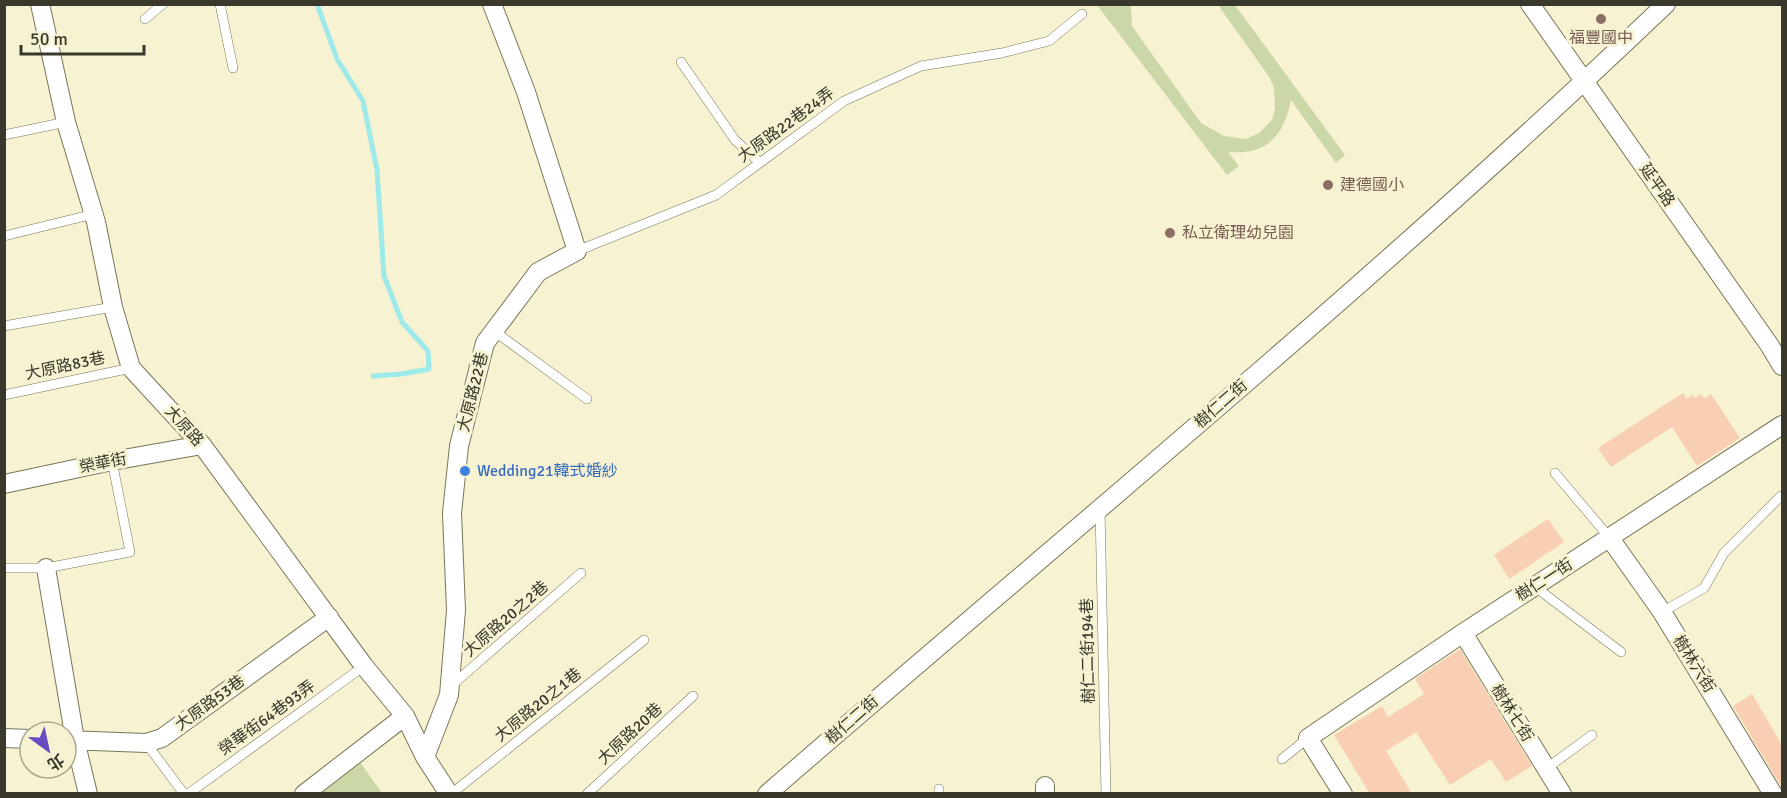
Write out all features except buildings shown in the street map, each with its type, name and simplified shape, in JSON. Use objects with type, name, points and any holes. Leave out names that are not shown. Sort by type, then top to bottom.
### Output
[{"type":"street","name":"大原路","points":[[40,4],[66,122],[94,214],[113,307],[131,368],[202,445],[364,666],[405,716],[425,756],[450,794]]},
{"type":"street","points":[[492,4],[526,92],[577,251]]},
{"type":"street","name":"延平路","points":[[1530,4],[1782,366]]},
{"type":"street","name":"樹仁二街","points":[[767,794],[1332,308],[1585,82],[1666,4]]},
{"type":"street","name":"大原路22巷","points":[[425,756],[449,695],[456,610],[452,513],[459,446],[485,343],[538,272],[577,251]]},
{"type":"street","name":"樹仁一街","points":[[1308,738],[1534,586],[1782,425]]},
{"type":"street","name":"榮華街","points":[[4,484],[202,445]]},
{"type":"street","name":"樹林六街","points":[[1609,537],[1662,612],[1773,794]]},
{"type":"street","points":[[46,568],[68,720]]},
{"type":"street","name":"大原路53巷","points":[[78,740],[146,743],[162,738],[329,617]]},
{"type":"street","name":"樹林七街","points":[[1463,633],[1562,794]]},
{"type":"street","points":[[304,794],[405,716]]},
{"type":"street","points":[[1308,738],[1343,794]]},
{"type":"street","points":[[78,762],[88,794]]},
{"type":"lane","points":[[145,19],[163,4]]},
{"type":"lane","points":[[220,4],[233,68]]},
{"type":"lane","name":"大原路22巷24弄","points":[[577,251],[716,195],[844,100],[921,66],[1002,53],[1049,41],[1082,14]]},
{"type":"lane","points":[[681,62],[735,140],[759,162]]},
{"type":"lane","points":[[4,135],[66,122]]},
{"type":"lane","points":[[4,236],[94,214]]},
{"type":"lane","points":[[4,326],[113,307]]},
{"type":"lane","points":[[494,331],[587,399]]},
{"type":"lane","name":"大原路83巷","points":[[4,395],[131,368]]},
{"type":"lane","points":[[4,568],[46,568],[130,552],[112,461]]},
{"type":"lane","points":[[1555,473],[1609,537]]},
{"type":"lane","points":[[1662,612],[1704,588],[1724,553],[1782,497]]},
{"type":"lane","name":"樹仁二街194巷","points":[[1100,507],[1106,794]]},
{"type":"lane","name":"大原路20之2巷","points":[[450,687],[581,573]]},
{"type":"lane","points":[[1534,586],[1620,652]]},
{"type":"lane","name":"大原路20之1巷","points":[[450,794],[644,640]]},
{"type":"lane","name":"榮華街64巷93弄","points":[[146,743],[186,794],[364,666]]},
{"type":"lane","name":"大原路20巷","points":[[587,794],[693,696]]},
{"type":"lane","points":[[1547,768],[1592,735]]},
{"type":"lane","points":[[1282,759],[1308,738]]},
{"type":"green space","points":[[1097,5],[1131,5],[1132,26],[1201,123],[1224,136],[1246,139],[1259,133],[1272,120],[1275,108],[1274,88],[1270,78],[1218,5],[1235,5],[1345,155],[1336,163],[1291,100],[1283,124],[1271,141],[1253,150],[1228,152],[1239,166],[1227,175]]},
{"type":"green space","points":[[357,758],[382,793],[311,794]]},
{"type":"waterway","points":[[317,4],[337,59],[363,101],[377,170],[384,276],[402,322],[428,351],[429,369],[373,376]]},
{"type":"place","name":"福豐國中","points":[[1601,19]]},
{"type":"place","name":"建德國小","points":[[1328,185]]},
{"type":"place","name":"私立衛理幼兒園","points":[[1170,233]]},
{"type":"place","name":"Wedding21韓式婚紗","points":[[465,471]]}]
